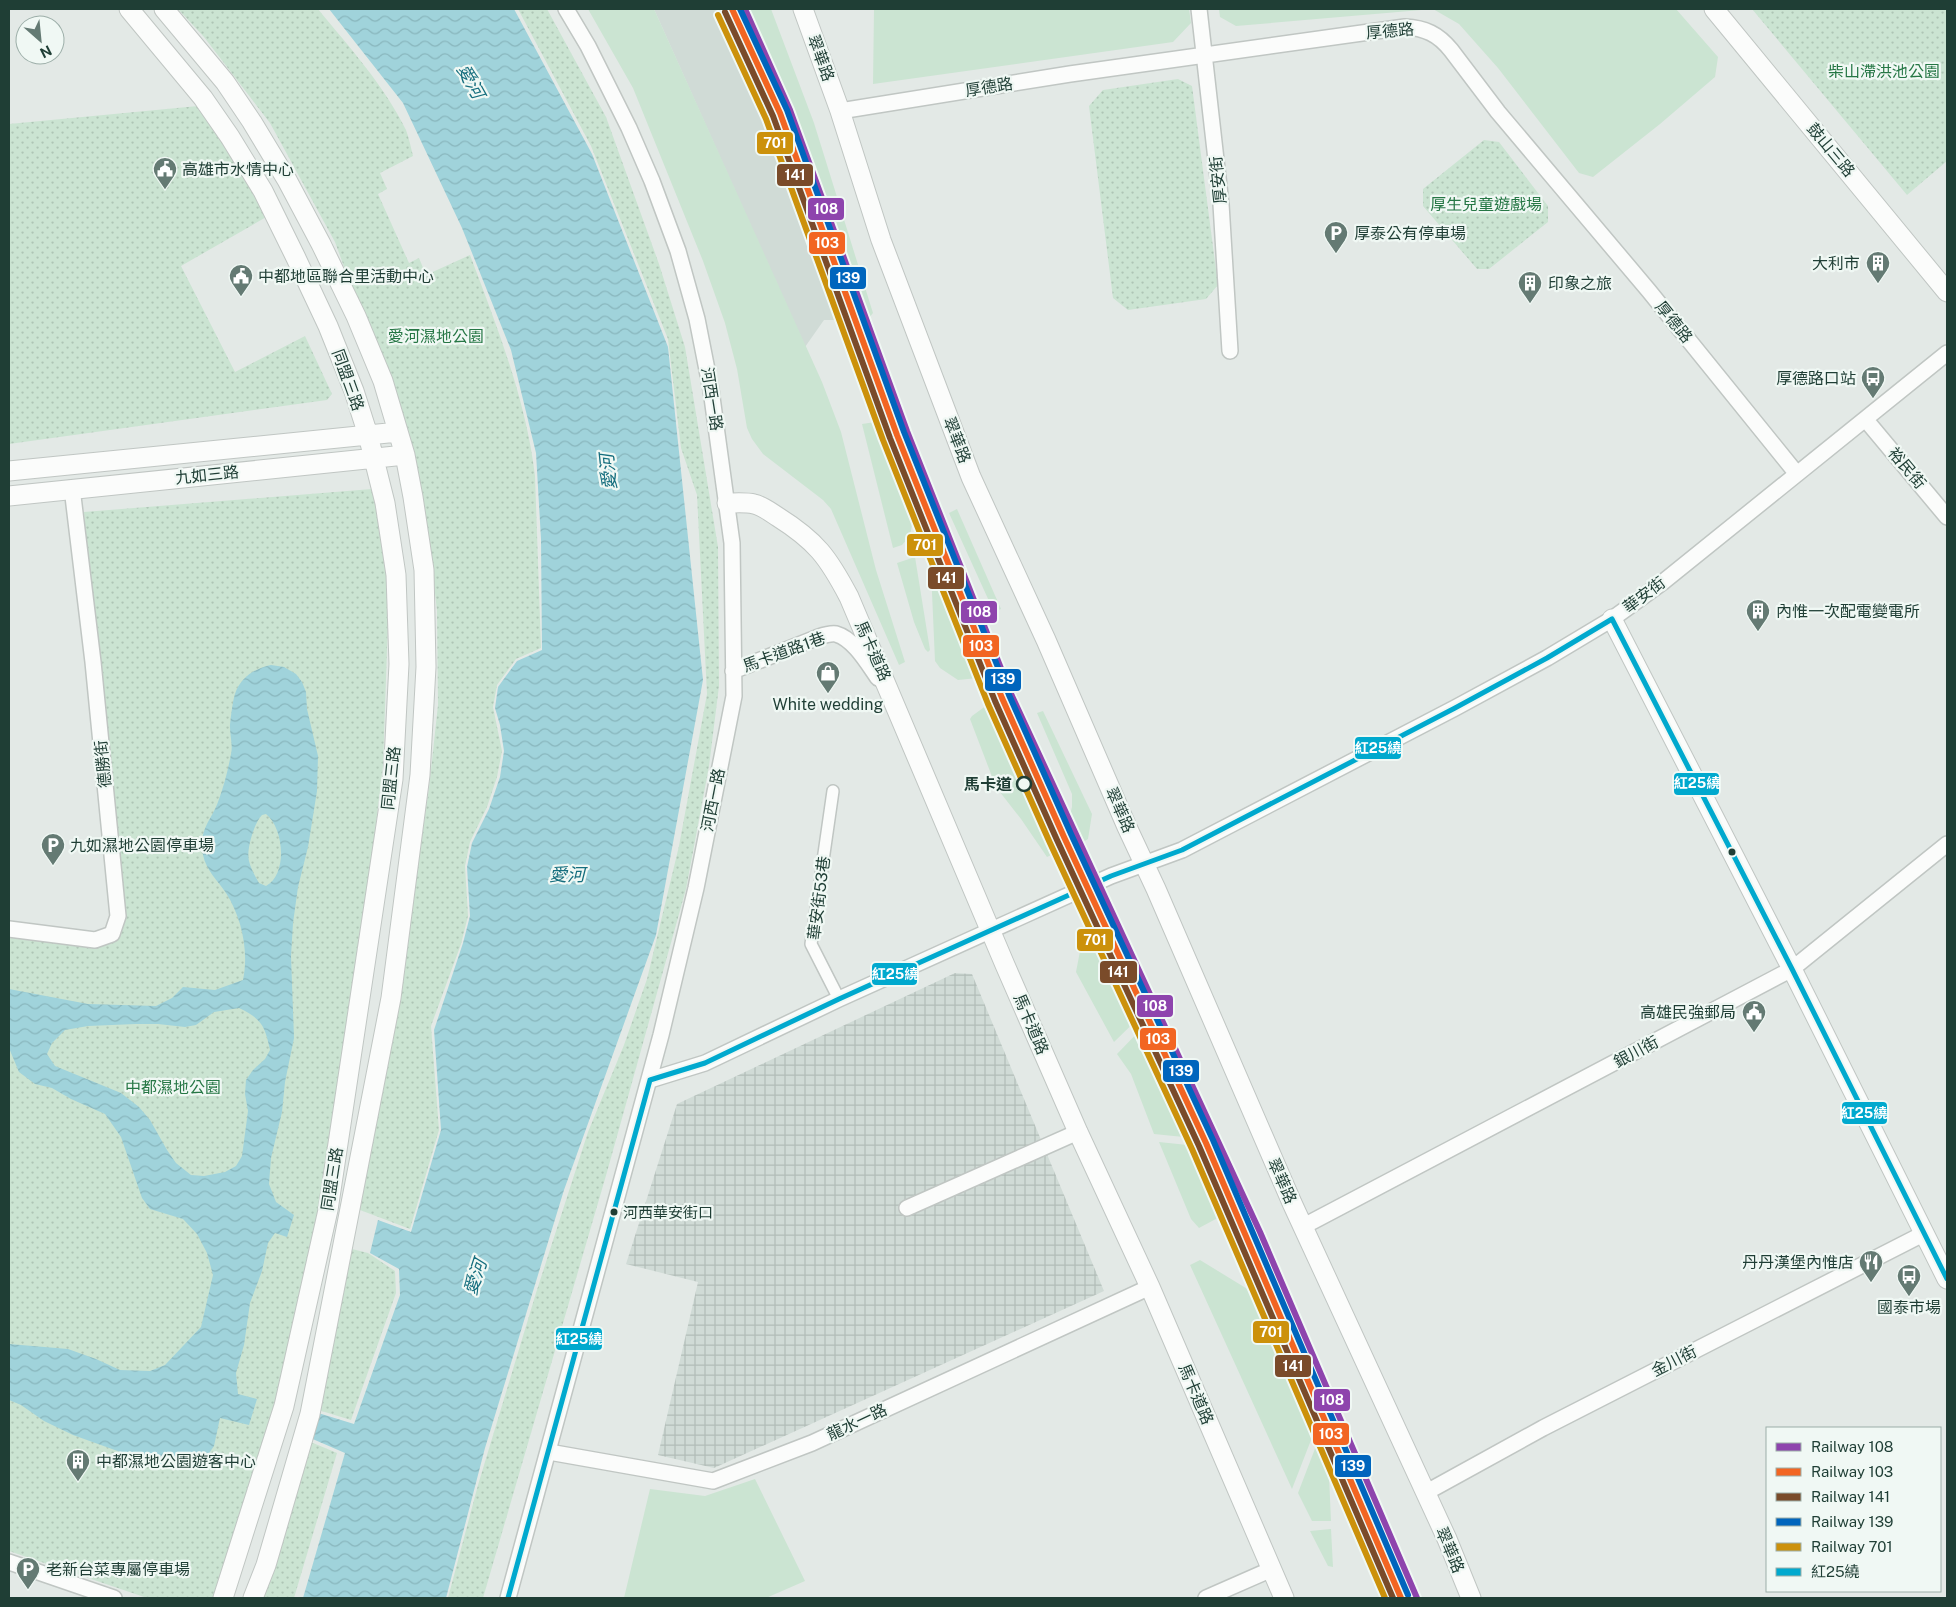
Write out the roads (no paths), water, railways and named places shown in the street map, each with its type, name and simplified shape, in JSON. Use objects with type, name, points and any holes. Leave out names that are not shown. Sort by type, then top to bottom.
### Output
[{"type":"street","name":"同盟三路","points":[[129,9],[203,98],[263,191],[328,326],[354,390],[368,435],[385,503],[396,575],[399,664],[393,779],[328,1210],[284,1406],[223,1598]]},
{"type":"street","name":"同盟三路","points":[[164,9],[225,82],[252,122],[287,180],[329,259],[384,382],[405,455],[414,497],[424,570],[426,667],[418,794],[390,998],[310,1414],[266,1565],[254,1598]]},
{"type":"street","name":"河西一路","points":[[508,1598],[650,1080],[696,888],[734,696],[732,548],[706,358],[697,319],[678,251],[652,181],[629,128],[588,46],[566,9]]},
{"type":"street","name":"翠華路","points":[[803,9],[840,111],[881,240],[971,476],[1049,648],[1302,1227],[1447,1539],[1471,1598]]},
{"type":"street","name":"厚安街","points":[[1199,9],[1221,204],[1230,351]]},
{"type":"street","name":"鼓山三路","points":[[1714,9],[1945,283]]},
{"type":"street","name":"厚德路","points":[[840,111],[1203,55],[1404,27],[1420,28],[1444,41],[1498,112],[1649,291],[1797,474]]},
{"type":"street","points":[[203,98],[225,82]]},
{"type":"street","points":[[302,271],[329,259]]},
{"type":"street","name":"華安街","points":[[650,1080],[705,1063],[1111,876],[1182,850],[1547,658],[1612,619],[1663,582],[1947,353]]},
{"type":"street","name":"裕民街","points":[[1866,420],[1947,517]]},
{"type":"street","name":"九如三路","points":[[9,471],[398,432]]},
{"type":"street","name":"九如三路","points":[[9,496],[405,455]]},
{"type":"street","name":"德勝街","points":[[9,929],[94,940],[112,934],[118,916],[93,662],[72,488]]},
{"type":"street","name":"馬卡道路","points":[[727,504],[753,503],[799,531],[821,550],[835,570],[849,597],[1078,1132],[1150,1288],[1284,1598]]},
{"type":"street","points":[[1612,619],[1792,969],[1947,1279]]},
{"type":"street","name":"馬卡道路1巷","points":[[734,671],[826,634],[836,634],[853,646],[894,701]]},
{"type":"street","name":"華安街53巷","points":[[833,792],[811,944],[839,1000]]},
{"type":"street","name":"銀川街","points":[[1302,1227],[1792,969],[1947,844]]},
{"type":"street","points":[[907,1208],[1078,1132]]},
{"type":"street","name":"金川街","points":[[1425,1493],[1551,1424],[1925,1233]]},
{"type":"street","name":"龍水一路","points":[[549,1452],[713,1480],[812,1444],[1150,1288]]},
{"type":"street","points":[[9,1562],[114,1598]]},
{"type":"street","points":[[1206,1598],[1272,1570]]},
{"type":"water","name":"愛河","points":[[329,9],[514,9],[592,154],[668,347],[703,680],[656,935],[564,1190],[485,1448],[446,1598],[303,1598],[345,1453],[308,1437],[315,1412],[354,1424],[400,1295],[399,1269],[370,1253],[378,1220],[411,1232],[441,1130],[434,1030],[470,916],[467,867],[472,843],[489,809],[500,777],[504,751],[495,708],[498,687],[517,661],[542,650],[541,539],[536,453],[511,350],[462,228],[403,103]]},
{"type":"water","points":[[265,666],[284,667],[296,674],[302,682],[306,692],[307,709],[318,756],[317,791],[308,847],[298,887],[293,923],[291,956],[294,1038],[285,1082],[282,1112],[271,1158],[269,1184],[276,1202],[294,1215],[287,1237],[275,1233],[268,1243],[262,1271],[250,1303],[244,1345],[236,1373],[238,1394],[257,1399],[249,1425],[220,1418],[214,1446],[203,1462],[189,1468],[165,1468],[73,1435],[44,1421],[21,1405],[9,1400],[9,1344],[68,1349],[120,1370],[150,1371],[165,1365],[201,1327],[213,1275],[207,1253],[197,1234],[183,1219],[150,1209],[142,1198],[121,1137],[105,1114],[71,1099],[52,1088],[35,1084],[19,1072],[9,1048],[9,989],[88,1004],[156,1006],[172,998],[183,987],[215,990],[243,980],[245,958],[240,924],[232,903],[207,866],[202,846],[206,826],[218,802],[229,766],[232,747],[230,724],[237,688],[254,671]],"holes":[[[266,814],[277,829],[281,851],[278,872],[266,886],[259,883],[248,856],[254,830],[259,819],[262,815]],[[239,1008],[253,1016],[261,1024],[270,1050],[265,1059],[253,1070],[246,1080],[245,1094],[248,1111],[242,1156],[236,1166],[225,1172],[204,1176],[191,1175],[176,1163],[150,1120],[139,1107],[121,1093],[55,1066],[47,1054],[52,1043],[65,1030],[88,1026],[136,1024],[185,1027],[196,1025],[214,1012]]]},
{"type":"rail line","name":"103","points":[[732,9],[780,113],[897,435],[1002,698],[1064,837],[1206,1143],[1401,1598]]},
{"type":"rail line","name":"139","points":[[740,9],[787,110],[904,432],[1009,695],[1071,834],[1213,1140],[1408,1595]]},
{"type":"rail line","name":"108","points":[[745,9],[790,110],[907,431],[1012,696],[1260,1232],[1417,1598]]},
{"type":"rail line","name":"141","points":[[725,12],[773,116],[890,438],[995,701],[1057,840],[1199,1146],[1393,1598]]},
{"type":"rail line","name":"701","points":[[718,15],[766,119],[883,440],[988,704],[1050,843],[1192,1149],[1385,1598]]},
{"type":"place","name":"高雄市水情中心","points":[[165,190]]},
{"type":"place","name":"厚泰公有停車場","points":[[1336,254]]},
{"type":"place","name":"大利市","points":[[1878,284]]},
{"type":"place","name":"中都地區聯合里活動中心","points":[[241,297]]},
{"type":"place","name":"印象之旅","points":[[1530,304]]},
{"type":"place","name":"厚德路口站","points":[[1873,399]]},
{"type":"place","name":"內惟一次配電變電所","points":[[1758,632]]},
{"type":"place","name":"White wedding","points":[[828,694]]},
{"type":"place","name":"馬卡道","points":[[1024,784]]},
{"type":"place","name":"九如濕地公園停車場","points":[[53,866]]},
{"type":"place","name":"高雄民強郵局","points":[[1754,1033]]},
{"type":"place","name":"河西華安街口","points":[[614,1212]]},
{"type":"place","name":"丹丹漢堡內惟店","points":[[1871,1283]]},
{"type":"place","name":"國泰市場","points":[[1909,1297]]},
{"type":"place","name":"中都濕地公園遊客中心","points":[[78,1482]]},
{"type":"place","name":"老新台菜專屬停車場","points":[[28,1590]]},
{"type":"park label","name":"柴山滯洪池公園","points":[[1884,71]]},
{"type":"park label","name":"厚生兒童遊戲場","points":[[1486,204]]},
{"type":"park label","name":"愛河濕地公園","points":[[436,336]]},
{"type":"park label","name":"中都濕地公園","points":[[173,1087]]}]
